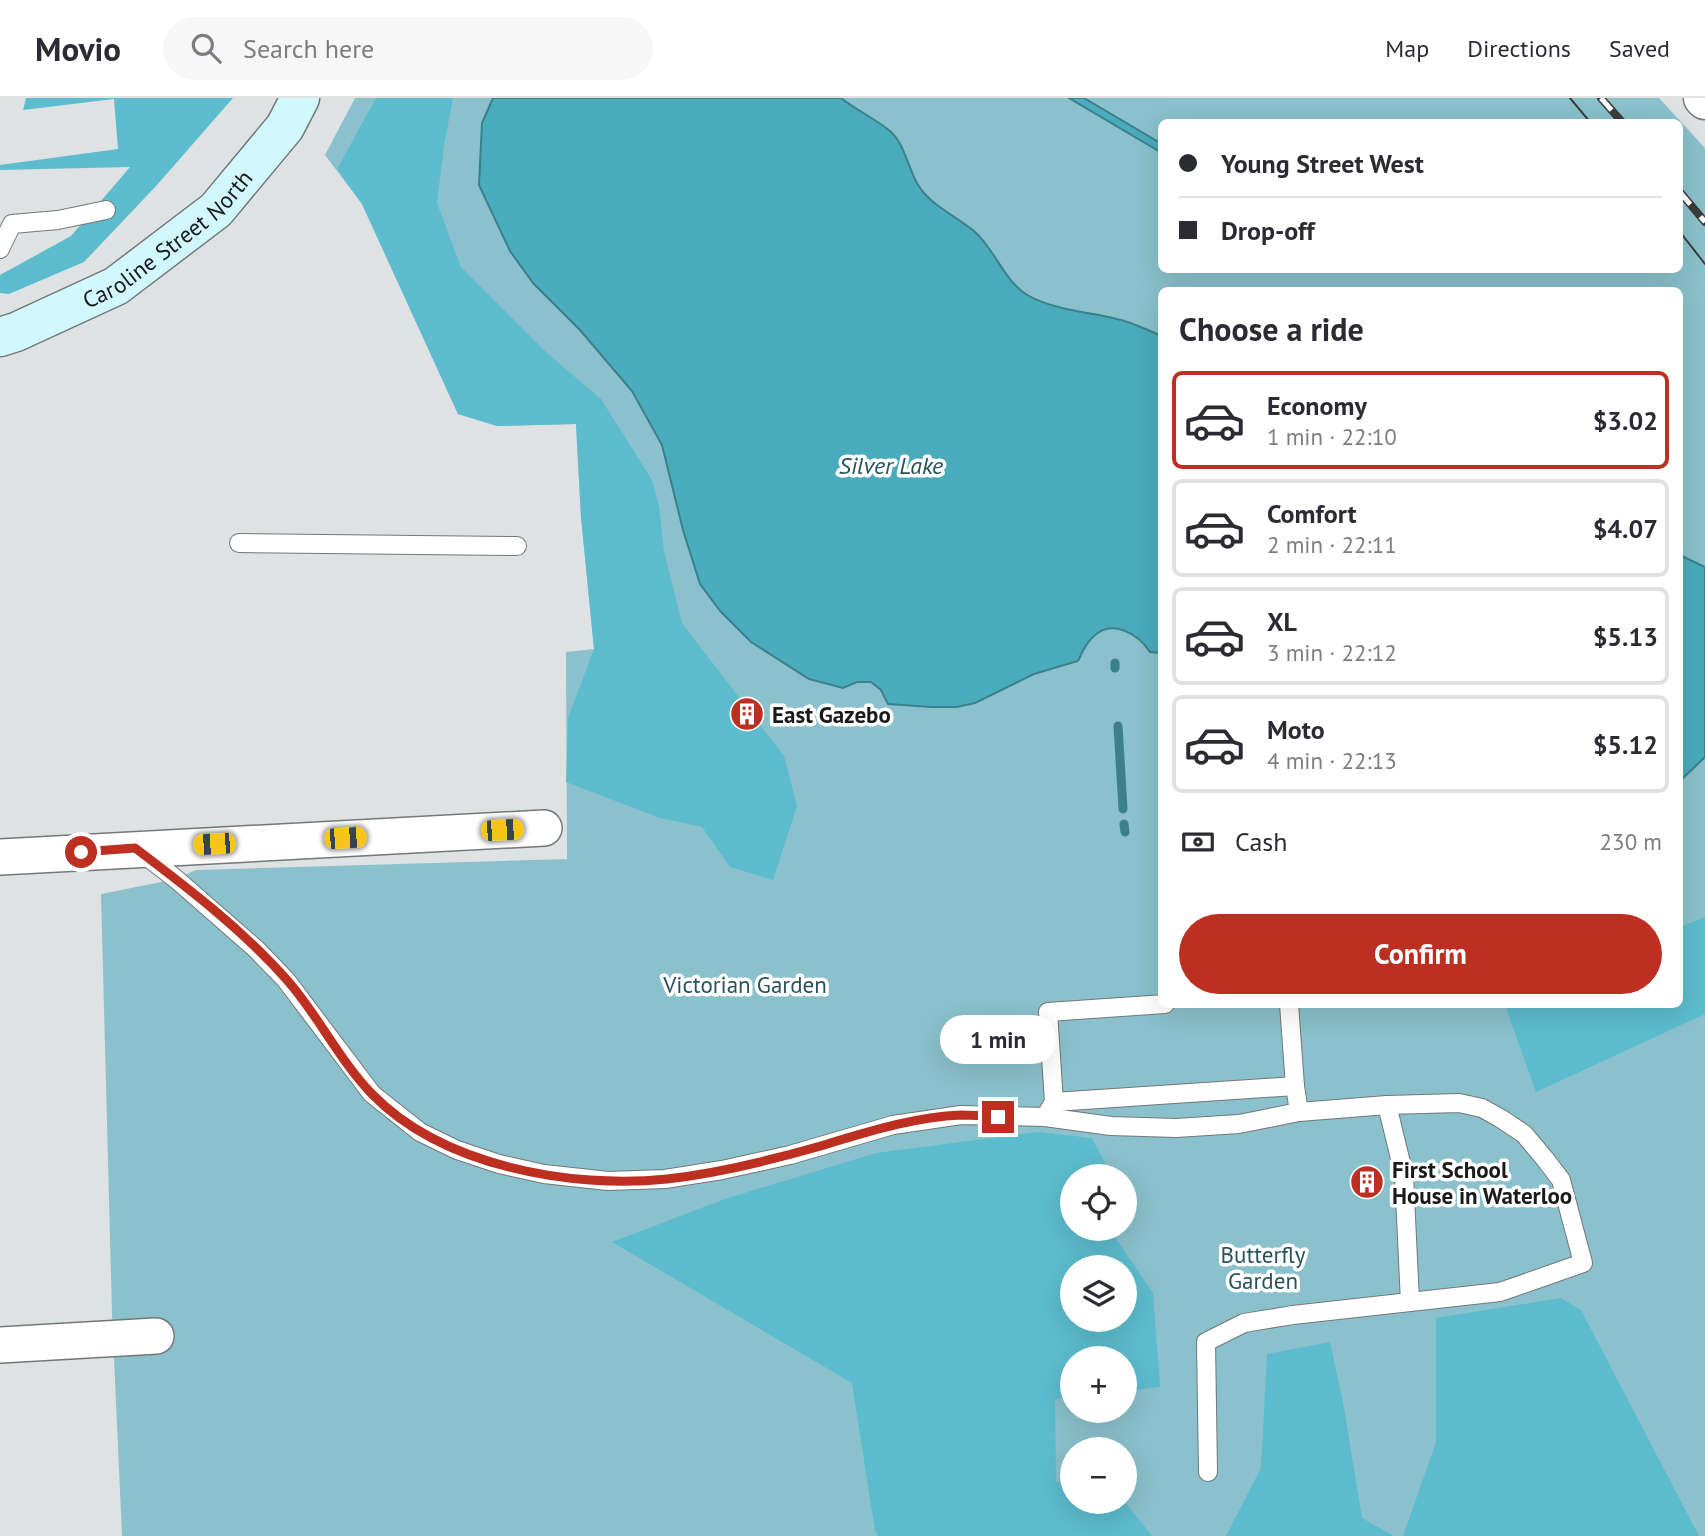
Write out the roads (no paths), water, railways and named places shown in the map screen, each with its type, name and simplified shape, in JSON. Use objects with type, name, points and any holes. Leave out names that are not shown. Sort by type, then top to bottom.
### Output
[{"type":"main road","name":"Caroline Street North","points":[[0,337],[116,286],[216,210],[285,127],[300,98]]},
{"type":"street","points":[[0,857],[544,828]]},
{"type":"street","points":[[0,1345],[156,1336]]},
{"type":"lane","points":[[0,249],[12,224],[58,220],[106,210]]},
{"type":"lane","points":[[239,542],[517,546]]},
{"type":"lane","points":[[135,848],[256,949],[286,980],[372,1094],[420,1132],[457,1150],[499,1164],[544,1174],[608,1181],[666,1179],[790,1155],[894,1125],[928,1119],[1295,1086]]},
{"type":"lane","points":[[1049,1109],[1048,1012],[1158,1004]]},
{"type":"lane","points":[[1289,1008],[1299,1112]]},
{"type":"lane","points":[[1049,1109],[1111,1126],[1176,1128],[1239,1124],[1299,1112],[1459,1103],[1482,1108],[1524,1134],[1561,1180],[1583,1263],[1500,1292],[1244,1323],[1206,1342],[1208,1472]]},
{"type":"lane","points":[[1387,1105],[1404,1174],[1410,1302]]},
{"type":"water","name":"Silver Lake","points":[[493,98],[841,98],[895,136],[922,190],[981,238],[1020,290],[1050,305],[1123,320],[1158,334],[1158,653],[1150,652],[1132,634],[1108,629],[1100,631],[1091,639],[1078,661],[1034,674],[975,703],[957,707],[931,707],[888,704],[881,690],[871,682],[857,682],[843,688],[809,679],[751,642],[721,612],[700,584],[683,530],[662,445],[632,391],[580,330],[533,283],[510,251],[479,185],[482,123]]},
{"type":"water","points":[[1069,98],[1084,98],[1158,142],[1158,151]]},
{"type":"water","points":[[1683,556],[1705,567],[1705,757],[1683,778]]},
{"type":"waterway","points":[[1115,663],[1115,668]]},
{"type":"waterway","points":[[1118,726],[1123,809]]},
{"type":"waterway","points":[[1124,824],[1125,832]]},
{"type":"tram line","points":[[1570,98],[1588,119]]},
{"type":"tram line","points":[[1683,236],[1705,264]]},
{"type":"railway","points":[[1601,98],[1619,119]]},
{"type":"railway","points":[[1683,196],[1705,222]]},
{"type":"place","name":"East Gazebo","points":[[747,714]]},
{"type":"place","name":"First School House in Waterloo","points":[[1367,1182]]},
{"type":"park label","name":"Victorian Garden","points":[[745,984]]},
{"type":"park label","name":"Butterfly Garden","points":[[1263,1267]]}]
